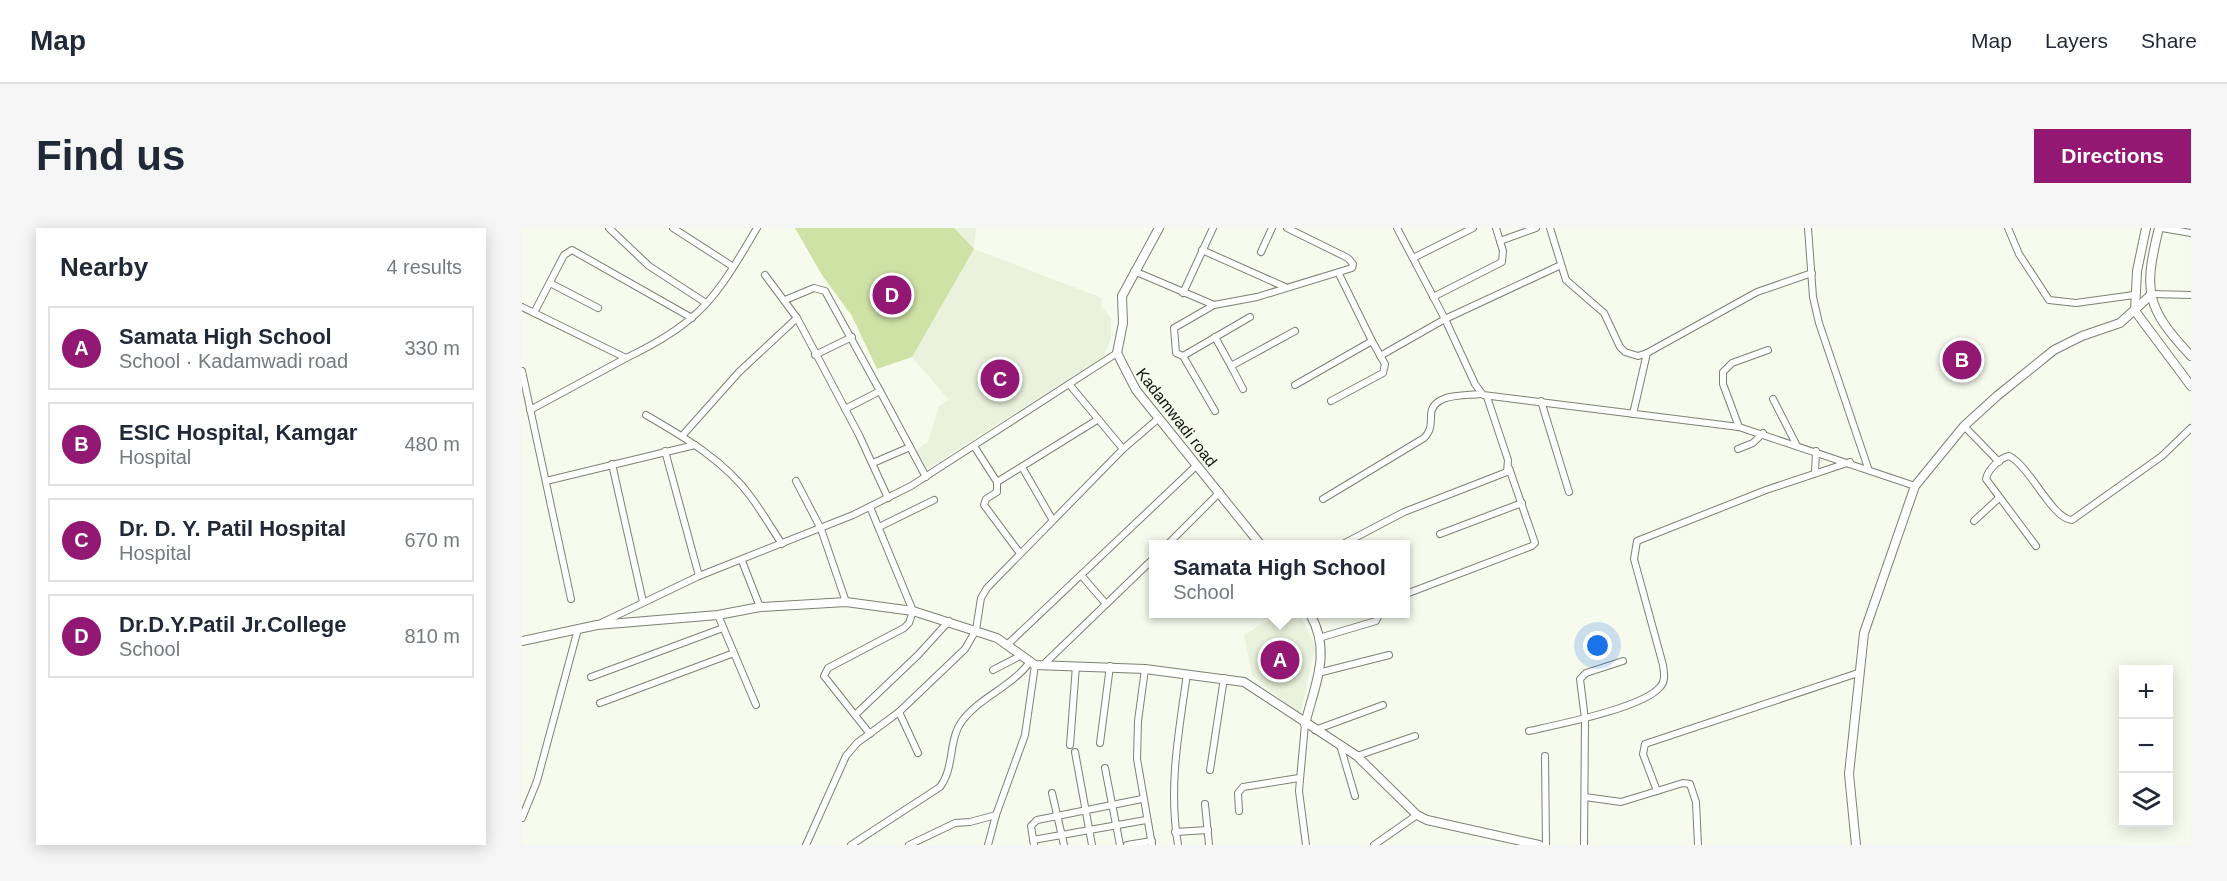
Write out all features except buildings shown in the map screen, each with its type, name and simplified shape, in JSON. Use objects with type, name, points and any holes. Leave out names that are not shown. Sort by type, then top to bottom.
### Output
[{"type":"main road","points":[[2146,228],[2134,295],[2135,312],[2191,386]]},
{"type":"main road","points":[[2161,228],[2150,270],[2152,294],[2158,318],[2191,356]]},
{"type":"street","points":[[609,228],[649,267],[706,303]]},
{"type":"street","points":[[673,228],[732,266]]},
{"type":"street","points":[[530,410],[656,343],[692,318],[706,303],[757,228]]},
{"type":"street","points":[[597,625],[699,576],[821,529],[888,498],[926,477],[1117,353],[1123,323],[1122,296],[1159,228]]},
{"type":"street","points":[[1183,293],[1213,228]]},
{"type":"street","points":[[1261,252],[1272,228]]},
{"type":"street","points":[[1215,411],[1183,356],[1176,353],[1174,328],[1214,305],[1232,303],[1339,274],[1352,268],[1351,261],[1287,228]]},
{"type":"street","points":[[1397,228],[1484,395],[1535,537],[1532,546],[1410,592]]},
{"type":"street","points":[[1413,258],[1473,228]]},
{"type":"street","points":[[1433,297],[1502,262],[1496,228]]},
{"type":"street","points":[[1500,241],[1536,228]]},
{"type":"street","points":[[1550,228],[1566,280],[1604,313],[1620,347],[1631,355],[1647,353],[1756,292],[1812,273]]},
{"type":"street","points":[[1808,228],[1819,323],[1868,468]]},
{"type":"street","points":[[2008,228],[2019,254],[2049,300],[2076,303],[2134,295]]},
{"type":"street","points":[[2161,228],[2191,233]]},
{"type":"street","points":[[534,313],[564,255],[572,250],[692,318]]},
{"type":"street","points":[[1202,250],[1285,288]]},
{"type":"street","points":[[1380,356],[1445,320],[1561,265]]},
{"type":"street","points":[[1134,271],[1214,305]]},
{"type":"street","points":[[1331,401],[1383,373],[1384,364],[1339,274]]},
{"type":"street","points":[[765,275],[797,318],[873,463],[888,498]]},
{"type":"street","points":[[550,283],[598,308]]},
{"type":"street","points":[[785,300],[808,290],[820,288],[830,297],[926,477]]},
{"type":"street","points":[[1856,845],[1850,774],[1858,673],[1864,633],[1915,486],[1964,426],[2054,350],[2082,336],[2120,323],[2135,312],[2152,294],[2191,295]]},
{"type":"street","points":[[522,307],[626,358]]},
{"type":"street","points":[[1183,356],[1250,317]]},
{"type":"street","points":[[682,436],[739,372],[797,318]]},
{"type":"street","points":[[1231,366],[1295,331]]},
{"type":"street","points":[[815,355],[852,337]]},
{"type":"street","points":[[1215,337],[1243,389]]},
{"type":"street","points":[[1295,385],[1372,341]]},
{"type":"street","points":[[1739,427],[1723,384],[1723,372],[1732,363],[1768,350]]},
{"type":"street","name":"Kadamwadi road","points":[[1117,353],[1128,378],[1257,540]]},
{"type":"street","points":[[1634,414],[1647,353]]},
{"type":"street","points":[[522,371],[571,599]]},
{"type":"street","points":[[1069,384],[1123,449]]},
{"type":"street","points":[[845,409],[880,391]]},
{"type":"street","points":[[1323,499],[1424,438],[1430,429],[1431,412],[1437,402],[1443,399],[1484,395],[1739,427],[1797,444],[1915,486]]},
{"type":"street","points":[[1773,399],[1797,444]]},
{"type":"street","points":[[1541,401],[1569,492]]},
{"type":"street","points":[[646,414],[695,445],[729,472],[750,496],[782,544]]},
{"type":"street","points":[[806,845],[846,756],[899,711],[965,649],[976,630],[981,598],[1019,552],[1123,449],[1159,418]]},
{"type":"street","points":[[997,482],[1097,420]]},
{"type":"street","points":[[1964,426],[1999,462]]},
{"type":"street","points":[[2036,546],[1986,479],[2005,456],[2014,458],[2063,516],[2072,520],[2162,456],[2191,428]]},
{"type":"street","points":[[1738,449],[1753,443],[1763,433]]},
{"type":"street","points":[[546,481],[695,445]]},
{"type":"street","points":[[974,446],[997,482],[998,492],[986,499],[984,505],[1019,552]]},
{"type":"street","points":[[873,463],[910,447]]},
{"type":"street","points":[[665,451],[699,576]]},
{"type":"street","points":[[1815,472],[1816,451]]},
{"type":"street","points":[[1528,731],[1585,719],[1650,696],[1662,685],[1665,676],[1663,665],[1634,559],[1637,541],[1815,472],[1850,462]]},
{"type":"street","points":[[612,464],[643,602]]},
{"type":"street","points":[[1022,466],[1052,519]]},
{"type":"street","points":[[1008,644],[1196,466]]},
{"type":"street","points":[[1351,540],[1404,512],[1503,473],[1509,468]]},
{"type":"street","points":[[796,482],[821,529],[846,602]]},
{"type":"street","points":[[1172,540],[1220,492]]},
{"type":"street","points":[[1974,521],[1999,498]]},
{"type":"street","points":[[879,527],[934,500]]},
{"type":"street","points":[[1440,534],[1522,503]]},
{"type":"street","points":[[870,507],[913,611],[909,624],[904,628],[825,672],[826,681],[870,734]]},
{"type":"street","points":[[742,561],[760,607]]},
{"type":"street","points":[[855,844],[940,787],[947,775],[956,736],[963,720],[1036,664],[1106,604],[1149,563]]},
{"type":"street","points":[[1081,575],[1106,604]]},
{"type":"street","points":[[522,640],[597,625],[718,615],[760,607],[846,602],[913,611],[976,630],[1008,644],[1036,664],[1144,669],[1224,678],[1256,688],[1305,724],[1357,756],[1417,815],[1428,820],[1539,845]]},
{"type":"street","points":[[718,615],[756,705]]},
{"type":"street","points":[[1306,845],[1299,777],[1305,724],[1318,673],[1322,637],[1312,618]]},
{"type":"street","points":[[1322,637],[1376,621],[1377,618]]},
{"type":"street","points":[[855,715],[918,655],[949,621]]},
{"type":"street","points":[[522,818],[537,781],[578,628]]},
{"type":"street","points":[[591,677],[723,628]]},
{"type":"street","points":[[600,703],[734,653]]},
{"type":"street","points":[[993,670],[1022,655]]},
{"type":"street","points":[[1318,673],[1389,655]]},
{"type":"street","points":[[1584,845],[1585,719],[1581,676],[1623,661]]},
{"type":"street","points":[[988,845],[996,815],[1025,735],[1036,664]]},
{"type":"street","points":[[1070,745],[1076,666]]},
{"type":"street","points":[[1100,743],[1110,666]]},
{"type":"street","points":[[1127,845],[1152,843],[1142,799],[1137,742],[1144,669]]},
{"type":"street","points":[[1657,791],[1643,754],[1645,744],[1858,673]]},
{"type":"street","points":[[1178,845],[1174,762],[1187,674]]},
{"type":"street","points":[[1210,770],[1224,678]]},
{"type":"street","points":[[1315,730],[1383,705]]},
{"type":"street","points":[[899,711],[918,753]]},
{"type":"street","points":[[1357,756],[1415,736]]},
{"type":"street","points":[[1340,744],[1355,796]]},
{"type":"street","points":[[1075,753],[1092,845]]},
{"type":"street","points":[[1545,756],[1546,845]]},
{"type":"street","points":[[1105,768],[1120,845]]},
{"type":"street","points":[[1239,811],[1238,794],[1243,787],[1299,777]]},
{"type":"street","points":[[1585,797],[1621,801],[1683,783],[1692,786],[1696,802],[1698,845]]},
{"type":"street","points":[[1052,793],[1064,845]]},
{"type":"street","points":[[1142,799],[1057,815],[1032,824],[1034,842],[1146,820]]},
{"type":"street","points":[[1205,804],[1209,845]]},
{"type":"street","points":[[909,845],[955,823],[970,822],[996,815]]},
{"type":"street","points":[[1374,845],[1417,815]]},
{"type":"street","points":[[1176,832],[1208,830]]},
{"type":"shaded area","points":[[795,228],[976,228],[974,249],[1102,298],[1101,306],[1111,318],[1111,338],[1103,357],[927,469],[916,450],[928,442],[939,406],[949,400],[912,357],[877,369],[852,316],[822,275]]},
{"type":"shaded area","points":[[1272,618],[1302,618],[1315,646],[1300,715],[1252,675],[1244,635]]},
{"type":"green space","points":[[795,228],[954,228],[974,249],[912,357],[877,369],[852,316],[822,275]]},
{"type":"place","name":"Dr.D.Y.Patil Jr.College","points":[[892,295]]},
{"type":"place","name":"ESIC Hospital, Kamgar","points":[[1962,360]]},
{"type":"place","name":"Dr. D. Y. Patil Hospital","points":[[1000,379]]},
{"type":"place","name":"Samata High School","points":[[1280,660]]}]
